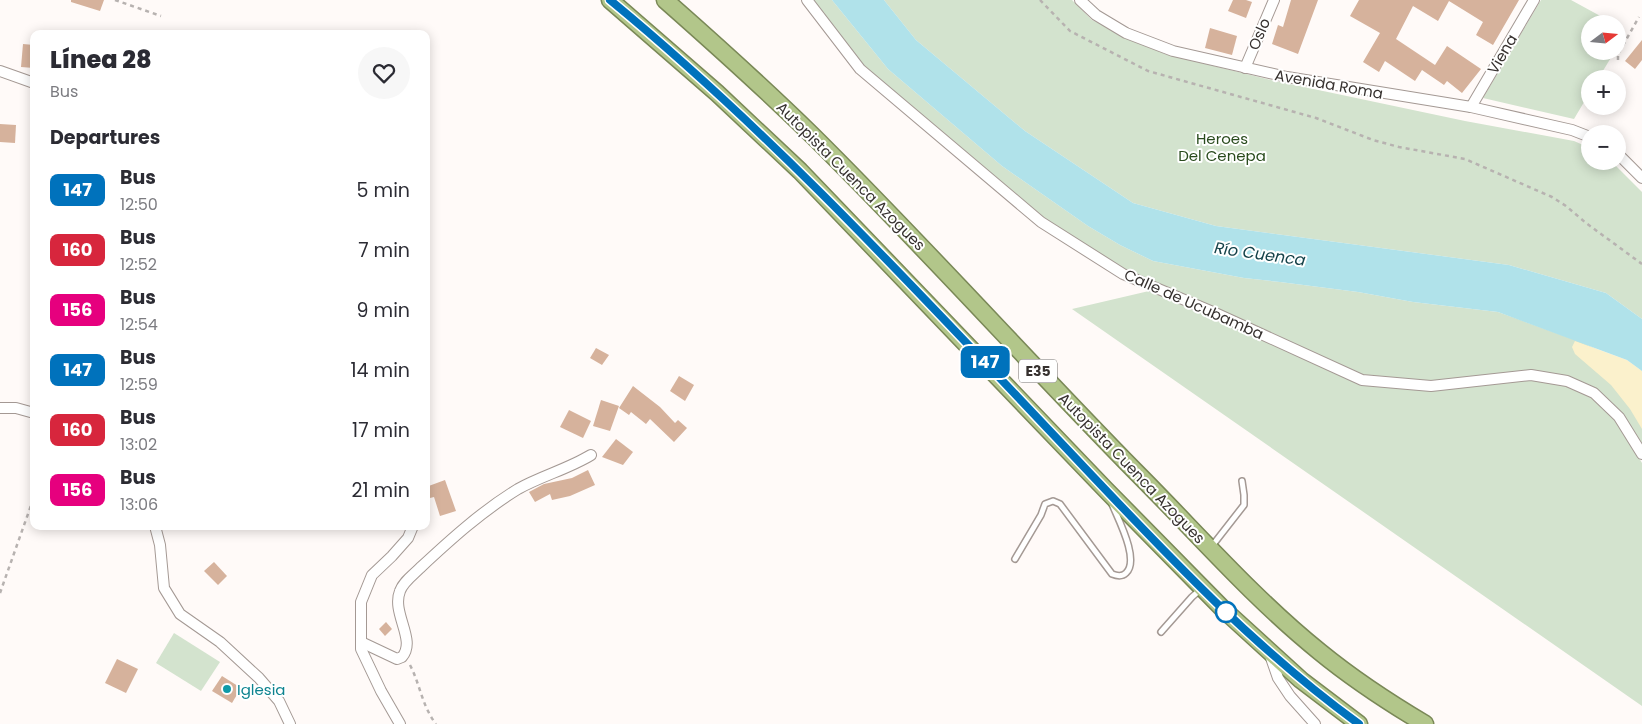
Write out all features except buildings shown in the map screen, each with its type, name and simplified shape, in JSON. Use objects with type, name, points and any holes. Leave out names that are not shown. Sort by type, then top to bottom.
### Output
[{"type":"highway","name":"E35","points":[[610,0],[717,92],[800,171],[1202,588],[1269,652],[1324,699],[1359,724]]},
{"type":"highway","name":"Autopista Cuenca Azogues","points":[[665,0],[752,78],[821,145],[1079,414],[1265,603],[1319,651],[1379,696],[1425,724]]},
{"type":"street","name":"Calle de Ucubamba","points":[[807,0],[860,69],[1041,222],[1123,274],[1213,312],[1362,380],[1431,386],[1531,375],[1567,380],[1594,393],[1619,417],[1642,454]]},
{"type":"street","name":"Avenida Roma","points":[[1080,0],[1096,15],[1126,32],[1173,51],[1287,77],[1471,107],[1572,130],[1581,134]]},
{"type":"street","name":"Oslo","points":[[1245,68],[1274,0]]},
{"type":"street","name":"Viena","points":[[1471,107],[1534,0]]},
{"type":"street","points":[[0,71],[30,82]]},
{"type":"street","points":[[1626,162],[1642,178]]},
{"type":"street","points":[[0,408],[16,408],[30,412]]},
{"type":"street","points":[[360,642],[397,659],[402,657],[407,649],[407,641],[398,608],[400,591],[408,580],[488,509],[519,489],[591,456]]},
{"type":"street","points":[[156,530],[160,545],[164,588],[180,614],[220,642],[259,678],[279,701],[290,724]]},
{"type":"street","points":[[400,724],[361,650],[361,602],[372,575],[408,538],[411,530]]},
{"type":"street","points":[[1269,652],[1278,678],[1290,696],[1315,724]]},
{"type":"lane","points":[[1210,548],[1244,506],[1242,481]]},
{"type":"lane","points":[[1015,559],[1042,515],[1045,504],[1053,501],[1060,504],[1112,574],[1117,576],[1124,575],[1129,570],[1132,561],[1130,550],[1106,490]]},
{"type":"lane","points":[[1162,632],[1202,588]]},
{"type":"path","points":[[115,0],[161,16]]},
{"type":"path","points":[[1040,0],[1070,31],[1148,71],[1316,118],[1373,140],[1472,162],[1559,202],[1642,264]]},
{"type":"path","points":[[1626,40],[1639,17]]},
{"type":"path","points":[[0,593],[30,508]]},
{"type":"path","points":[[405,654],[415,673],[428,713],[436,724]]},
{"type":"green space","points":[[807,0],[832,0],[888,69],[1002,166],[1088,226],[1120,245],[1153,261],[1244,278],[1498,312],[1581,342],[1642,371],[1642,454],[1594,393],[1531,375],[1431,386],[1362,380],[1123,274],[1041,222],[861,69]]},
{"type":"green space","name":"Heroes Del Cenepa","points":[[884,0],[1072,0],[1092,20],[1165,54],[1271,80],[1465,121],[1574,141],[1581,144],[1581,170],[1620,170],[1642,192],[1642,319],[1606,293],[1509,265],[1216,226],[1133,203],[1025,131],[916,40]]},
{"type":"green space","points":[[1541,0],[1571,0],[1598,15],[1581,15],[1581,60],[1610,60],[1603,70],[1581,70],[1581,107],[1574,119],[1483,98]]},
{"type":"green space","points":[[1149,291],[1360,383],[1530,379],[1568,385],[1591,396],[1616,420],[1642,463],[1642,706],[1072,309]]},
{"type":"green space","points":[[174,633],[220,662],[201,691],[156,663]]},
{"type":"sand","points":[[1575,341],[1627,360],[1642,371],[1642,429],[1630,409],[1611,385],[1575,354],[1572,347]]},
{"type":"water","name":"Río Cuenca","points":[[832,0],[884,0],[916,40],[1025,131],[1133,203],[1216,226],[1509,265],[1606,293],[1642,319],[1642,371],[1627,360],[1498,312],[1244,278],[1153,261],[1120,245],[1088,226],[1002,166],[888,69]]},
{"type":"bus line","name":"147","points":[[610,0],[717,92],[800,171],[1223,609],[1301,680],[1359,724]]},
{"type":"place","name":"Iglesia","points":[[227,689]]}]
